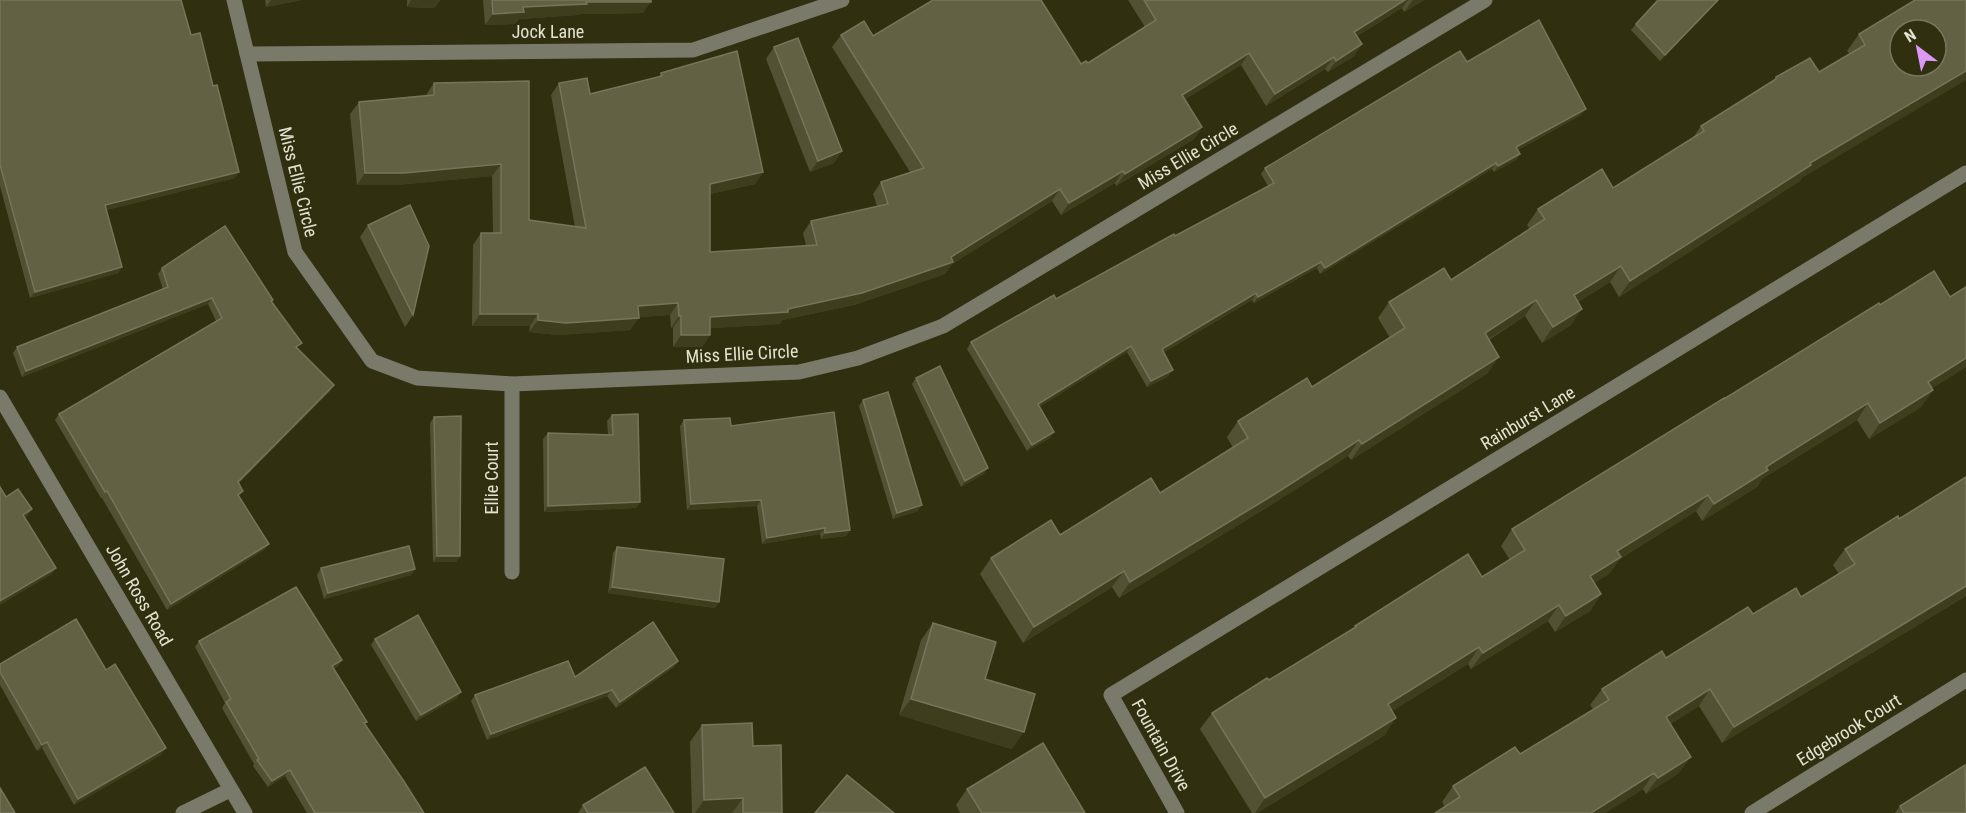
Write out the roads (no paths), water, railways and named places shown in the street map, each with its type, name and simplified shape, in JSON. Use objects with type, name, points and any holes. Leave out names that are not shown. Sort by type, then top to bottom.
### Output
[{"type":"street","name":"Miss Ellie Circle","points":[[234,0],[295,252],[372,361],[417,378],[512,384],[799,372],[858,358],[943,326],[1485,0]]},
{"type":"street","name":"Jock Lane","points":[[247,54],[693,50],[842,0]]},
{"type":"street","name":"Rainburst Lane","points":[[1111,695],[1966,173]]},
{"type":"street","name":"Ellie Court","points":[[512,384],[512,572]]},
{"type":"street","name":"John Ross Road","points":[[0,397],[245,813]]},
{"type":"street","name":"Edgebrook Court","points":[[1752,813],[1966,680]]},
{"type":"street","name":"Fountain Drive","points":[[1111,695],[1177,813]]},
{"type":"street","points":[[183,813],[230,790]]}]
